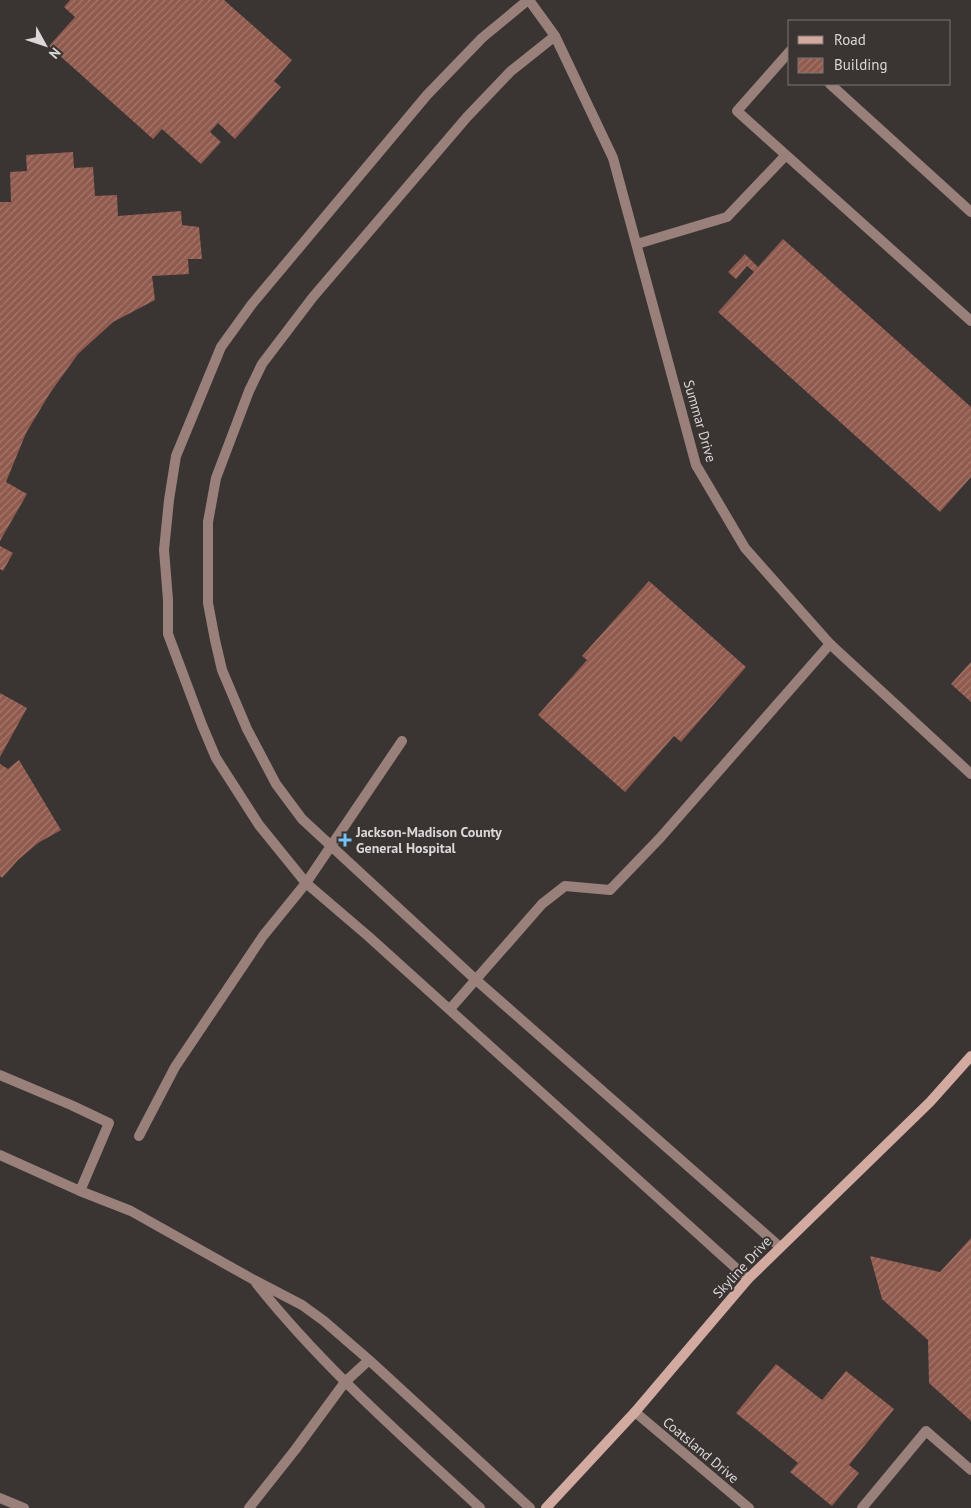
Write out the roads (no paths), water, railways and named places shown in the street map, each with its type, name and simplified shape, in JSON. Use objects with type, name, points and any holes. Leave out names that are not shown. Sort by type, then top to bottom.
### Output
[{"type":"street","name":"Summar Drive","points":[[529,0],[555,36],[613,158],[638,244],[696,465],[745,548],[830,644],[971,774]]},
{"type":"street","points":[[529,0],[482,38],[428,95],[252,304],[221,346],[176,456],[164,550],[168,600],[168,634],[216,758],[259,826],[306,883],[450,1009],[748,1279]]},
{"type":"street","points":[[555,36],[511,71],[468,117],[312,297],[262,364],[249,390],[216,478],[208,522],[208,603],[222,670],[247,729],[276,784],[302,819],[475,979],[780,1247]]},
{"type":"street","points":[[788,53],[737,111],[971,321]]},
{"type":"street","points":[[831,85],[971,212]]},
{"type":"street","points":[[638,244],[727,217],[786,155]]},
{"type":"street","points":[[450,1009],[542,904],[566,886],[610,890],[666,831],[830,644]]},
{"type":"street","points":[[138,1136],[175,1067],[263,936],[306,883],[402,741]]},
{"type":"street","name":"Skyline Drive","points":[[546,1508],[636,1412],[748,1279],[930,1102],[971,1056]]},
{"type":"street","points":[[0,1075],[109,1123],[80,1191]]},
{"type":"street","points":[[0,1155],[130,1211],[302,1305],[369,1360],[530,1508]]},
{"type":"street","points":[[254,1280],[284,1319],[345,1382],[480,1508]]},
{"type":"street","points":[[249,1508],[296,1450],[345,1382],[369,1360]]},
{"type":"street","name":"Coatsland Drive","points":[[636,1412],[749,1508]]},
{"type":"street","points":[[862,1508],[926,1431],[971,1470]]},
{"type":"street","points":[[0,1498],[24,1508]]},
{"type":"place","name":"Jackson-Madison County General Hospital","points":[[345,840]]}]
